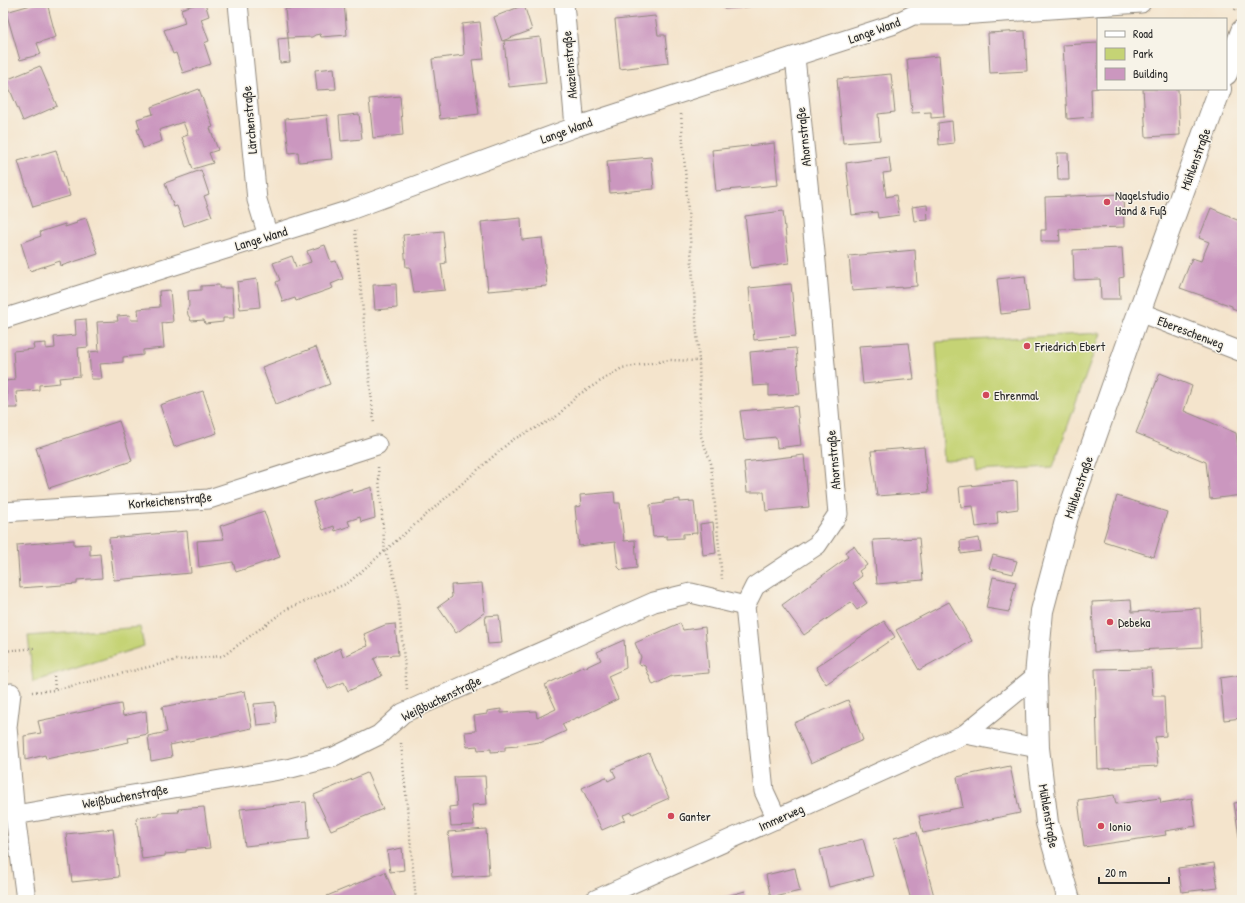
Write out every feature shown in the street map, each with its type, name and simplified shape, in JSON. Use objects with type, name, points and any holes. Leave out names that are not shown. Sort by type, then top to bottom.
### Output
[{"type":"street","name":"Lärchenstraße","points":[[238,3],[257,200],[268,236]]},
{"type":"street","name":"Akazienstraße","points":[[564,3],[575,127]]},
{"type":"street","name":"Lange Wand","points":[[3,319],[350,210],[575,127],[892,25],[916,9],[960,15],[1141,3]]},
{"type":"street","points":[[1227,71],[1242,31]]},
{"type":"street","name":"Ahornstraße","points":[[745,606],[755,586],[817,545],[838,514],[816,262],[795,57]]},
{"type":"street","name":"Mühlenstraße","points":[[1069,900],[1047,823],[1038,748],[1036,676],[1042,611],[1067,517],[1139,312],[1220,90]]},
{"type":"street","name":"Ebereschenweg","points":[[1139,312],[1242,352]]},
{"type":"street","name":"Korkeichenstraße","points":[[3,512],[209,499],[377,445]]},
{"type":"street","name":"Weißbuchenstraße","points":[[15,815],[291,768],[334,757],[379,735],[403,713],[654,602],[691,593],[745,606]]},
{"type":"street","points":[[745,606],[764,791],[777,819]]},
{"type":"street","name":"Immerweg","points":[[605,898],[965,734],[1036,676]]},
{"type":"street","points":[[11,693],[7,727],[15,815],[26,900]]},
{"type":"street","points":[[965,734],[1038,748]]},
{"type":"path","points":[[680,92],[699,361],[701,436],[711,463],[724,602]]},
{"type":"path","points":[[350,210],[354,222],[377,445],[385,552],[392,568],[397,590],[407,690],[403,713],[401,746],[416,900]]},
{"type":"path","points":[[3,635],[11,693],[55,690],[177,660],[223,656],[287,609],[348,584],[512,440],[555,418],[584,391],[622,368],[669,360],[699,361]]},
{"type":"path","points":[[5,651],[35,648]]},
{"type":"path","points":[[54,676],[55,690]]},
{"type":"green space","points":[[1101,333],[1053,467],[976,471],[974,459],[944,461],[936,342]]},
{"type":"green space","points":[[140,627],[144,646],[33,682],[28,636]]},
{"type":"building","points":[[38,3],[47,3],[56,37],[37,43],[41,54],[20,60],[6,12]]},
{"type":"building","points":[[200,3],[205,3],[209,16],[201,19],[209,41],[204,43],[211,64],[183,73],[176,53],[173,54],[164,30],[185,23],[181,9]]},
{"type":"building","points":[[317,3],[344,3],[347,35],[321,37],[320,34],[312,37],[288,38],[285,9],[318,7]]},
{"type":"building","points":[[724,3],[777,3],[777,4],[724,9]]},
{"type":"building","points":[[524,5],[532,30],[502,41],[494,17]]},
{"type":"building","points":[[655,16],[658,35],[665,35],[668,63],[620,69],[615,20]]},
{"type":"building","points":[[480,22],[484,59],[472,60],[479,114],[440,119],[432,59],[464,55],[462,24]]},
{"type":"building","points":[[1025,31],[1027,71],[990,73],[988,33]]},
{"type":"building","points":[[540,37],[546,83],[509,87],[504,41]]},
{"type":"building","points":[[288,38],[290,62],[280,63],[278,39]]},
{"type":"building","points":[[1097,43],[1097,88],[1091,89],[1092,117],[1067,119],[1063,45]]},
{"type":"building","points":[[939,56],[944,117],[931,118],[931,112],[912,113],[907,59]]},
{"type":"building","points":[[40,66],[57,106],[23,121],[6,80]]},
{"type":"building","points":[[334,68],[336,89],[317,90],[315,70]]},
{"type":"building","points":[[891,74],[895,112],[878,114],[880,140],[843,143],[837,79]]},
{"type":"building","points":[[199,89],[213,127],[210,128],[218,150],[209,153],[213,163],[193,169],[182,137],[188,135],[183,122],[159,130],[162,141],[143,148],[137,129],[140,129],[137,119],[153,114],[151,107]]},
{"type":"building","points":[[1143,90],[1178,90],[1180,135],[1146,137]]},
{"type":"building","points":[[400,96],[403,135],[373,138],[369,99]]},
{"type":"building","points":[[359,114],[362,139],[341,141],[339,116]]},
{"type":"building","points":[[327,115],[332,159],[299,162],[298,152],[289,153],[285,119]]},
{"type":"building","points":[[952,121],[954,143],[939,145],[938,123]]},
{"type":"building","points":[[774,143],[778,185],[716,191],[712,150]]},
{"type":"building","points":[[56,150],[70,196],[33,207],[18,161]]},
{"type":"building","points":[[1057,153],[1068,153],[1069,180],[1058,180]]},
{"type":"building","points":[[651,157],[654,189],[610,193],[607,161]]},
{"type":"building","points":[[889,157],[891,172],[883,173],[886,197],[896,195],[899,215],[878,218],[877,212],[852,215],[846,163]]},
{"type":"building","points":[[201,170],[209,194],[204,196],[212,216],[184,226],[177,206],[174,207],[165,183]]},
{"type":"building","points":[[1123,194],[1124,227],[1059,229],[1060,241],[1041,241],[1041,230],[1046,230],[1045,197]]},
{"type":"building","points":[[927,205],[928,220],[914,221],[912,207]]},
{"type":"building","points":[[1211,208],[1242,222],[1242,312],[1232,308],[1232,306],[1180,288],[1192,258],[1201,261],[1209,242],[1199,238]]},
{"type":"building","points":[[783,211],[789,263],[751,268],[745,216]]},
{"type":"building","points":[[86,218],[98,254],[61,266],[60,261],[30,271],[21,243],[41,236],[40,232],[65,224],[65,227]]},
{"type":"building","points":[[521,218],[522,240],[542,238],[547,286],[488,291],[481,222]]},
{"type":"building","points":[[443,231],[446,263],[441,264],[445,290],[414,293],[410,267],[406,267],[403,235]]},
{"type":"building","points":[[325,245],[331,262],[336,261],[343,279],[331,284],[333,288],[296,301],[295,298],[283,302],[276,282],[280,280],[273,263],[292,256],[296,267],[311,262],[307,251]]},
{"type":"building","points":[[1122,248],[1124,277],[1119,278],[1120,299],[1101,299],[1100,279],[1074,280],[1073,250]]},
{"type":"building","points":[[915,250],[917,286],[852,291],[849,256]]},
{"type":"building","points":[[1025,276],[1029,311],[1001,314],[997,279]]},
{"type":"building","points":[[257,279],[260,307],[240,309],[237,282]]},
{"type":"building","points":[[396,284],[397,308],[375,310],[373,285]]},
{"type":"building","points":[[791,284],[796,336],[754,340],[749,288]]},
{"type":"building","points":[[219,285],[219,288],[232,288],[234,318],[223,318],[223,322],[205,324],[204,320],[191,321],[187,309],[189,306],[188,291],[201,290],[201,286]]},
{"type":"building","points":[[170,290],[173,322],[162,323],[164,348],[143,350],[143,355],[123,357],[123,362],[100,364],[102,379],[91,379],[89,352],[99,351],[97,322],[118,321],[117,316],[130,315],[131,320],[139,320],[138,309],[160,307],[159,291]]},
{"type":"building","points":[[86,319],[88,347],[78,348],[80,376],[59,378],[60,383],[39,385],[39,390],[16,392],[18,408],[8,408],[5,381],[15,380],[13,351],[34,349],[33,344],[46,343],[46,349],[55,348],[54,337],[76,335],[75,320]]},
{"type":"building","points":[[909,343],[914,379],[863,384],[859,346]]},
{"type":"building","points":[[316,347],[330,384],[276,404],[262,367]]},
{"type":"building","points":[[796,348],[800,394],[769,396],[769,385],[753,386],[750,352]]},
{"type":"building","points":[[1160,373],[1192,386],[1184,411],[1236,433],[1242,479],[1242,495],[1210,499],[1206,462],[1136,433]]},
{"type":"building","points":[[203,391],[217,433],[174,447],[160,405]]},
{"type":"building","points":[[797,406],[801,445],[777,448],[776,437],[744,440],[740,411]]},
{"type":"building","points":[[119,421],[132,461],[49,488],[36,448]]},
{"type":"building","points":[[924,447],[929,492],[877,496],[871,451]]},
{"type":"building","points":[[804,455],[809,507],[766,511],[764,492],[747,492],[744,462]]},
{"type":"building","points":[[1017,481],[1018,509],[997,512],[998,524],[976,527],[973,506],[961,507],[959,487]]},
{"type":"building","points":[[372,487],[375,518],[361,522],[360,517],[348,521],[350,526],[335,531],[334,526],[323,530],[313,502],[351,489],[353,493]]},
{"type":"building","points":[[614,492],[615,503],[620,503],[624,541],[635,540],[637,568],[621,570],[618,567],[615,542],[579,546],[575,507],[581,506],[580,495]]},
{"type":"building","points":[[1117,496],[1167,512],[1154,557],[1103,541]]},
{"type":"building","points":[[680,499],[680,502],[694,501],[697,533],[683,534],[683,538],[667,539],[667,536],[653,537],[650,505]]},
{"type":"building","points":[[264,511],[280,557],[236,572],[233,562],[199,567],[197,541],[224,539],[220,526]]},
{"type":"building","points":[[713,522],[716,553],[703,555],[700,524]]},
{"type":"building","points":[[187,531],[191,573],[114,580],[109,538]]},
{"type":"building","points":[[919,538],[923,580],[877,584],[873,540]]},
{"type":"building","points":[[979,538],[981,551],[961,554],[960,541]]},
{"type":"building","points":[[74,540],[74,545],[90,544],[90,555],[100,554],[102,578],[77,580],[77,584],[20,588],[17,545]]},
{"type":"building","points":[[854,546],[867,565],[859,571],[862,576],[853,583],[867,603],[857,610],[851,602],[804,635],[782,605],[848,557],[845,552]]},
{"type":"building","points":[[993,555],[1017,561],[1013,574],[989,568]]},
{"type":"building","points":[[993,577],[1016,582],[1009,612],[986,608]]},
{"type":"building","points":[[482,583],[485,612],[456,633],[438,607],[452,597],[451,585]]},
{"type":"building","points":[[1131,600],[1132,612],[1200,608],[1202,647],[1094,652],[1092,602]]},
{"type":"building","points":[[949,602],[972,641],[919,670],[896,630]]},
{"type":"building","points":[[499,615],[502,643],[488,644],[485,616]]},
{"type":"building","points":[[884,621],[895,637],[826,684],[816,667]]},
{"type":"building","points":[[680,623],[683,630],[705,627],[709,673],[672,676],[653,685],[645,666],[639,664],[641,657],[635,643]]},
{"type":"building","points":[[395,624],[398,655],[379,656],[374,659],[382,676],[348,691],[344,682],[328,689],[315,660],[340,648],[343,657],[368,646],[364,634],[385,625]]},
{"type":"building","points":[[624,640],[626,668],[608,676],[618,699],[562,724],[566,731],[540,743],[505,747],[505,751],[491,752],[491,749],[478,750],[477,746],[467,747],[465,732],[476,731],[474,716],[487,714],[487,711],[501,709],[501,713],[536,711],[537,718],[556,709],[545,685],[584,666],[584,668],[601,660],[597,652]]},
{"type":"building","points":[[1151,668],[1153,696],[1164,696],[1166,736],[1155,737],[1158,766],[1098,769],[1095,669]]},
{"type":"building","points":[[1242,675],[1242,718],[1224,720],[1220,678]]},
{"type":"building","points":[[245,691],[252,728],[170,745],[172,757],[151,761],[148,736],[167,732],[162,707]]},
{"type":"building","points":[[848,700],[863,740],[811,763],[794,723]]},
{"type":"building","points":[[275,702],[277,723],[257,725],[254,704]]},
{"type":"building","points":[[121,704],[123,716],[146,711],[148,734],[128,738],[129,742],[46,759],[45,755],[25,760],[24,736],[41,733],[38,721]]},
{"type":"building","points":[[649,753],[669,798],[633,814],[632,812],[623,815],[625,820],[602,830],[582,788],[606,777],[608,781],[616,777],[612,769]]},
{"type":"building","points":[[1010,766],[1020,813],[923,833],[919,816],[963,807],[957,777]]},
{"type":"building","points":[[367,773],[383,809],[331,830],[314,795]]},
{"type":"building","points":[[485,776],[487,804],[472,805],[474,825],[451,826],[449,807],[457,806],[454,777]]},
{"type":"building","points":[[1114,795],[1116,804],[1160,798],[1161,803],[1192,798],[1196,826],[1165,831],[1166,835],[1084,847],[1078,800]]},
{"type":"building","points":[[306,802],[309,839],[245,846],[240,809]]},
{"type":"building","points":[[1242,802],[1242,844],[1240,844],[1234,803]]},
{"type":"building","points":[[204,807],[210,848],[186,850],[186,852],[165,854],[165,856],[142,859],[136,818],[158,816],[158,813],[179,812],[178,809]]},
{"type":"building","points":[[113,829],[119,877],[72,882],[66,834]]},
{"type":"building","points":[[486,829],[489,875],[453,878],[448,832]]},
{"type":"building","points":[[917,832],[935,900],[911,900],[894,838]]},
{"type":"building","points":[[863,839],[873,876],[829,887],[820,850]]},
{"type":"building","points":[[402,848],[404,870],[390,872],[387,851]]},
{"type":"building","points":[[1214,863],[1218,888],[1182,892],[1178,868]]},
{"type":"building","points":[[795,868],[800,891],[771,898],[766,875]]},
{"type":"building","points":[[385,872],[397,900],[329,900],[327,896]]},
{"type":"building","points":[[745,891],[747,900],[713,900]]},
{"type":"place","name":"Nagelstudio Hand & Fuß","points":[[1107,202]]},
{"type":"place","name":"Friedrich Ebert","points":[[1027,346]]},
{"type":"place","name":"Ehrenmal","points":[[986,395]]},
{"type":"place","name":"Debeka","points":[[1110,622]]},
{"type":"place","name":"Ganter","points":[[671,816]]},
{"type":"place","name":"Ionio","points":[[1101,826]]}]
